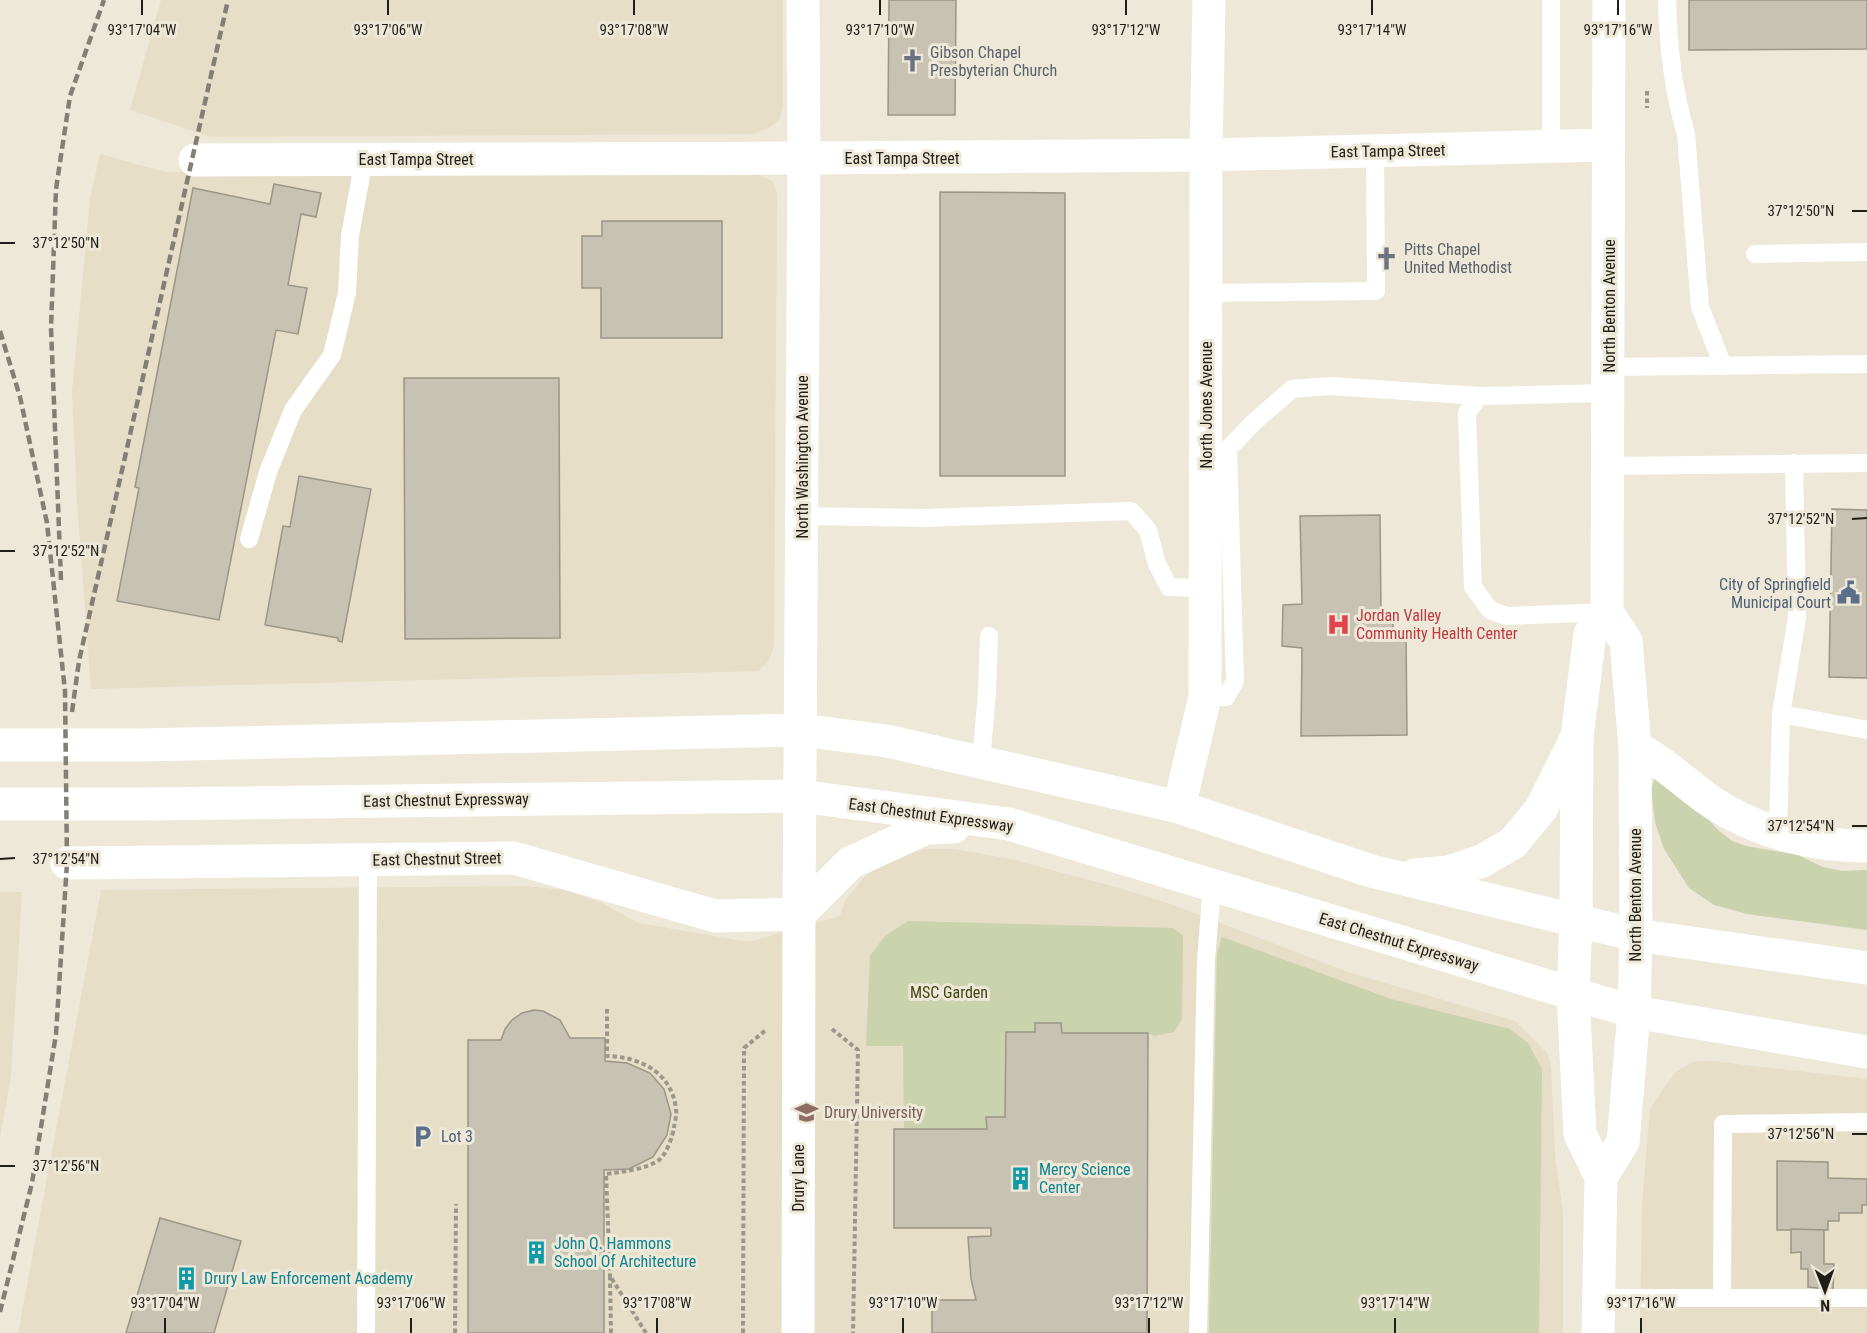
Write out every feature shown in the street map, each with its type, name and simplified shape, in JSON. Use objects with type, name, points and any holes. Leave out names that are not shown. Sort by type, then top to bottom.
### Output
[{"type":"main road","name":"North Washington Avenue","points":[[799,914],[803,0]]},
{"type":"main road","name":"North Jones Avenue","points":[[1179,807],[1205,697],[1205,588],[1217,451],[1206,293],[1209,0]]},
{"type":"main road","name":"North Benton Avenue","points":[[1601,1177],[1623,1142],[1634,1012],[1636,935],[1635,747],[1626,641],[1607,612],[1609,0]]},
{"type":"main road","name":"East Tampa Street","points":[[195,160],[1206,155],[1609,146]]},
{"type":"main road","points":[[1598,1333],[1601,1177],[1580,1134],[1573,994],[1576,920],[1577,737],[1590,634],[1607,612]]},
{"type":"main road","points":[[0,745],[141,745],[800,730],[887,741],[1179,807],[1371,871],[1636,935],[1867,968]]},
{"type":"main road","points":[[1395,877],[1449,872],[1482,861],[1513,843],[1541,809],[1577,737]]},
{"type":"main road","points":[[1635,747],[1650,754],[1712,802],[1737,817],[1771,831],[1818,843],[1867,846]]},
{"type":"main road","name":"East Chestnut Expressway","points":[[0,804],[800,796],[1009,824],[1634,1012],[1867,1052]]},
{"type":"main road","points":[[799,914],[850,862],[926,828],[1009,824]]},
{"type":"main road","name":"East Chestnut Street","points":[[68,863],[514,858],[715,916],[799,914]]},
{"type":"main road","name":"Drury Lane","points":[[798,1333],[799,914]]},
{"type":"lane","points":[[1551,0],[1551,147]]},
{"type":"lane","points":[[1667,0],[1670,45],[1679,109],[1686,134],[1700,307],[1723,366]]},
{"type":"lane","points":[[1206,293],[1376,291],[1375,151]]},
{"type":"lane","points":[[249,538],[268,472],[293,410],[332,355],[347,293],[350,236],[364,159]]},
{"type":"lane","points":[[1755,254],[1867,252]]},
{"type":"lane","points":[[1205,697],[1226,697],[1235,681],[1217,451],[1292,388],[1330,386],[1479,396],[1723,366],[1867,364]]},
{"type":"lane","points":[[1479,396],[1467,413],[1473,587],[1490,610],[1506,616],[1607,612]]},
{"type":"lane","points":[[1608,466],[1867,462]]},
{"type":"lane","points":[[1771,831],[1781,714],[1797,618],[1794,463]]},
{"type":"lane","points":[[801,516],[925,518],[1131,511],[1148,530],[1157,564],[1169,587],[1205,588]]},
{"type":"lane","points":[[981,762],[989,636]]},
{"type":"lane","points":[[1781,714],[1867,730]]},
{"type":"lane","points":[[366,1333],[368,860]]},
{"type":"lane","points":[[1198,1333],[1206,960],[1212,886]]},
{"type":"lane","points":[[1722,1298],[1723,1124],[1867,1122]]},
{"type":"lane","points":[[1599,1298],[1867,1298]]},
{"type":"path","points":[[607,1009],[607,1056],[635,1061],[657,1070],[669,1084],[676,1110],[673,1137],[659,1160],[632,1171],[606,1174],[611,1333]]},
{"type":"path","points":[[832,1028],[858,1050],[853,1333]]},
{"type":"path","points":[[742,1333],[744,1048],[767,1029]]},
{"type":"path","points":[[455,1333],[456,1204]]},
{"type":"path","points":[[610,1276],[646,1333]]},
{"type":"shaded area","points":[[161,0],[783,0],[783,106],[780,119],[770,127],[754,134],[211,137],[130,110]]},
{"type":"shaded area","points":[[100,154],[165,172],[759,175],[772,181],[777,194],[774,645],[769,661],[758,671],[91,689],[77,501],[72,392],[90,199]]},
{"type":"shaded area","name":"Drury University","points":[[926,849],[955,849],[1010,859],[1123,889],[1173,905],[1351,973],[1515,1021],[1548,1054],[1551,1068],[1555,1155],[1563,1213],[1563,1333],[18,1333],[101,890],[526,886],[564,890],[600,902],[638,923],[749,942],[840,916],[845,901],[866,875],[894,858]]},
{"type":"shaded area","points":[[0,892],[22,892],[11,1076],[0,1138]]},
{"type":"shaded area","points":[[1711,1061],[1867,1079],[1867,1333],[1640,1333],[1642,1204],[1650,1110],[1676,1072],[1693,1062]]},
{"type":"green space","points":[[1656,774],[1674,782],[1718,830],[1732,841],[1746,846],[1798,855],[1823,867],[1842,871],[1867,870],[1867,930],[1747,914],[1714,905],[1689,888],[1664,849],[1655,822],[1651,790]]},
{"type":"green space","name":"MSC Garden","points":[[908,921],[1173,928],[1183,936],[1182,1019],[1174,1032],[1154,1036],[1148,1033],[1062,1033],[1061,1023],[1036,1023],[1035,1032],[1006,1032],[1005,1117],[987,1117],[987,1129],[904,1128],[903,1046],[866,1046],[870,956],[884,937]]},
{"type":"green space","points":[[1222,937],[1391,999],[1510,1029],[1528,1043],[1542,1069],[1539,1333],[1209,1333],[1217,954]]},
{"type":"building","points":[[889,0],[956,0],[955,115],[888,115]]},
{"type":"building","points":[[1689,0],[1867,0],[1867,49],[1689,50]]},
{"type":"building","points":[[274,184],[321,193],[316,217],[301,214],[288,285],[307,288],[298,334],[276,330],[219,620],[117,601],[139,488],[135,487],[193,188],[270,204]]},
{"type":"building","points":[[940,192],[1065,193],[1065,476],[940,476]]},
{"type":"building","points":[[602,221],[722,221],[722,338],[601,338],[601,288],[582,288],[582,236],[602,236]]},
{"type":"building","points":[[404,378],[559,378],[560,638],[405,639]]},
{"type":"building","points":[[299,476],[371,489],[342,642],[338,641],[338,638],[265,625],[283,526],[290,527]]},
{"type":"building","name":"City of Springfield Municipal Court","points":[[1832,509],[1867,510],[1867,678],[1829,677]]},
{"type":"building","name":"Jordan Valley Community Health Center","points":[[1380,515],[1381,613],[1393,614],[1393,633],[1406,633],[1407,735],[1301,736],[1302,648],[1282,646],[1283,605],[1302,604],[1300,516]]},
{"type":"building","name":"John Q. Hammons School Of Architecture","points":[[534,1010],[543,1011],[560,1020],[570,1038],[605,1038],[605,1061],[627,1063],[650,1073],[664,1089],[671,1114],[667,1135],[653,1157],[629,1169],[604,1170],[604,1333],[468,1333],[468,1040],[501,1040],[512,1020],[522,1013]]},
{"type":"building","name":"Mercy Science Center","points":[[1035,1023],[1061,1023],[1062,1033],[1148,1033],[1147,1333],[932,1333],[932,1300],[976,1300],[971,1279],[968,1237],[991,1236],[991,1228],[894,1228],[894,1129],[987,1129],[986,1117],[1005,1117],[1006,1032],[1035,1032]]},
{"type":"building","points":[[1777,1161],[1828,1162],[1828,1178],[1867,1179],[1867,1205],[1862,1205],[1862,1213],[1839,1213],[1839,1221],[1828,1221],[1828,1230],[1777,1230]]},
{"type":"building","name":"Drury Law Enforcement Academy","points":[[160,1218],[241,1241],[214,1333],[126,1333]]},
{"type":"building","points":[[1791,1229],[1824,1230],[1824,1264],[1834,1264],[1833,1292],[1817,1291],[1817,1288],[1808,1287],[1808,1269],[1801,1269],[1801,1252],[1791,1253]]},
{"type":"railway","points":[[61,580],[51,328],[56,189],[70,96],[104,0]]},
{"type":"railway","points":[[72,712],[79,661],[228,0]]},
{"type":"railway","points":[[0,331],[20,397],[47,523],[65,691],[67,863],[56,1034],[32,1183],[0,1312]]},
{"type":"place","name":"Gibson Chapel Presbyterian Church","points":[[912,61]]},
{"type":"place","name":"Pitts Chapel United Methodist","points":[[1386,258]]},
{"type":"place","name":"City of Springfield Municipal Court","points":[[1849,593]]},
{"type":"place","name":"Jordan Valley Community Health Center","points":[[1338,624]]},
{"type":"place","name":"Drury University","points":[[806,1112]]},
{"type":"place","name":"Lot 3","points":[[423,1136]]},
{"type":"place","name":"Mercy Science Center","points":[[1021,1178]]},
{"type":"place","name":"John Q. Hammons School Of Architecture","points":[[536,1252]]},
{"type":"place","name":"Drury Law Enforcement Academy","points":[[186,1278]]}]
